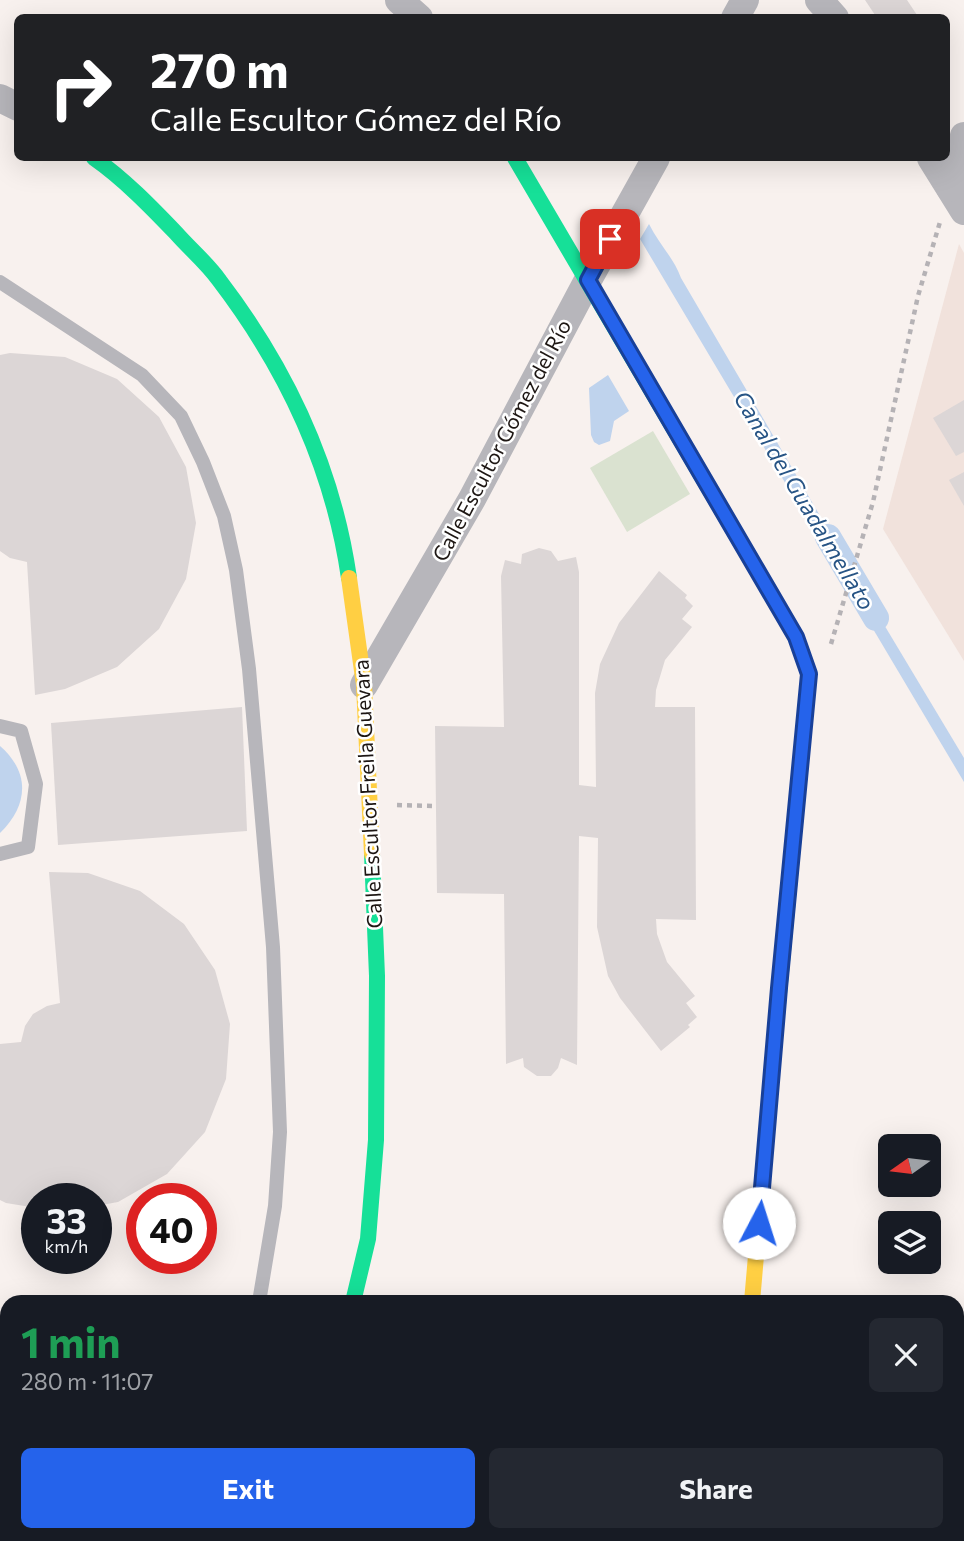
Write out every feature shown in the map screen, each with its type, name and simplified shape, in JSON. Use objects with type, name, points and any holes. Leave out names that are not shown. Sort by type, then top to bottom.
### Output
[{"type":"street","points":[[400,0],[415,14]]},
{"type":"street","points":[[819,0],[831,14]]},
{"type":"street","points":[[957,200],[964,136]]},
{"type":"street","name":"Calle Escultor Freila Guevara","points":[[98,161],[165,222],[218,278],[264,344],[305,420],[328,486],[345,552],[364,685],[377,976],[376,1140],[368,1239],[355,1295]]},
{"type":"street","points":[[517,161],[796,637],[809,674],[753,1295]]},
{"type":"street","name":"Calle Escultor Gómez del Río","points":[[364,685],[472,499],[654,161]]},
{"type":"street","points":[[933,161],[957,200]]},
{"type":"lane","points":[[0,282],[142,376],[181,416],[224,516],[236,570],[249,669],[273,947],[280,1132],[275,1206],[260,1295]]},
{"type":"lane","points":[[0,726],[21,731],[36,784],[28,847],[0,854]]},
{"type":"path","points":[[847,593],[873,502],[918,296],[957,200]]},
{"type":"shaded area","points":[[959,244],[964,253],[964,661],[883,529]]},
{"type":"green space","points":[[653,431],[690,494],[627,532],[590,468]]},
{"type":"water","points":[[649,224],[847,562],[843,580],[640,239]]},
{"type":"water","points":[[608,375],[629,411],[614,421],[610,441],[599,445],[591,435],[589,388]]},
{"type":"water","points":[[859,583],[964,758],[964,782],[854,597]]},
{"type":"water","points":[[0,746],[17,767],[22,790],[16,812],[0,833]]},
{"type":"building","points":[[865,0],[907,0],[916,14],[874,14]]},
{"type":"building","points":[[10,353],[65,357],[117,379],[159,417],[186,467],[196,523],[186,579],[159,629],[117,667],[65,689],[35,695],[27,562],[10,558],[0,551],[0,355]]},
{"type":"building","points":[[964,400],[964,452],[956,456],[933,418]]},
{"type":"building","points":[[964,472],[964,506],[949,480]]},
{"type":"building","points":[[539,548],[551,551],[558,561],[576,557],[579,572],[579,785],[596,787],[595,693],[600,664],[619,623],[659,571],[687,595],[685,598],[693,606],[682,619],[692,627],[665,660],[656,690],[655,707],[695,707],[696,920],[656,919],[657,934],[667,962],[695,996],[686,1003],[697,1017],[688,1025],[690,1027],[661,1051],[620,998],[608,976],[597,927],[598,838],[579,836],[577,1065],[561,1058],[558,1068],[551,1076],[537,1076],[524,1067],[523,1058],[506,1064],[504,894],[437,893],[435,726],[504,727],[501,576],[505,560],[521,564],[522,554]]},
{"type":"building","points":[[242,707],[247,831],[58,845],[51,723]]},
{"type":"building","points":[[49,872],[88,873],[140,891],[184,924],[215,970],[230,1024],[226,1079],[205,1132],[167,1174],[151,1183],[126,1183],[126,1197],[118,1202],[112,1203],[112,1183],[21,1183],[21,1205],[0,1200],[0,1044],[21,1042],[25,1026],[33,1014],[47,1006],[60,1003]]},
{"type":"waterway","name":"Canal del Guadalmellato","points":[[828,537],[876,618]]},
{"type":"traffic: fast","points":[[98,161],[137,194],[209,268],[266,348],[304,421],[319,458],[332,497],[349,578]]},
{"type":"traffic: fast","points":[[517,161],[796,637],[809,674],[775,1036]]},
{"type":"traffic: fast","points":[[355,1295],[368,1239],[376,1140],[377,976],[372,854]]},
{"type":"traffic: slow","points":[[349,578],[364,685],[372,854]]},
{"type":"traffic: slow","points":[[753,1295],[775,1036]]},
{"type":"route","points":[[610,239],[588,280],[796,637],[809,674],[759,1223]]}]
